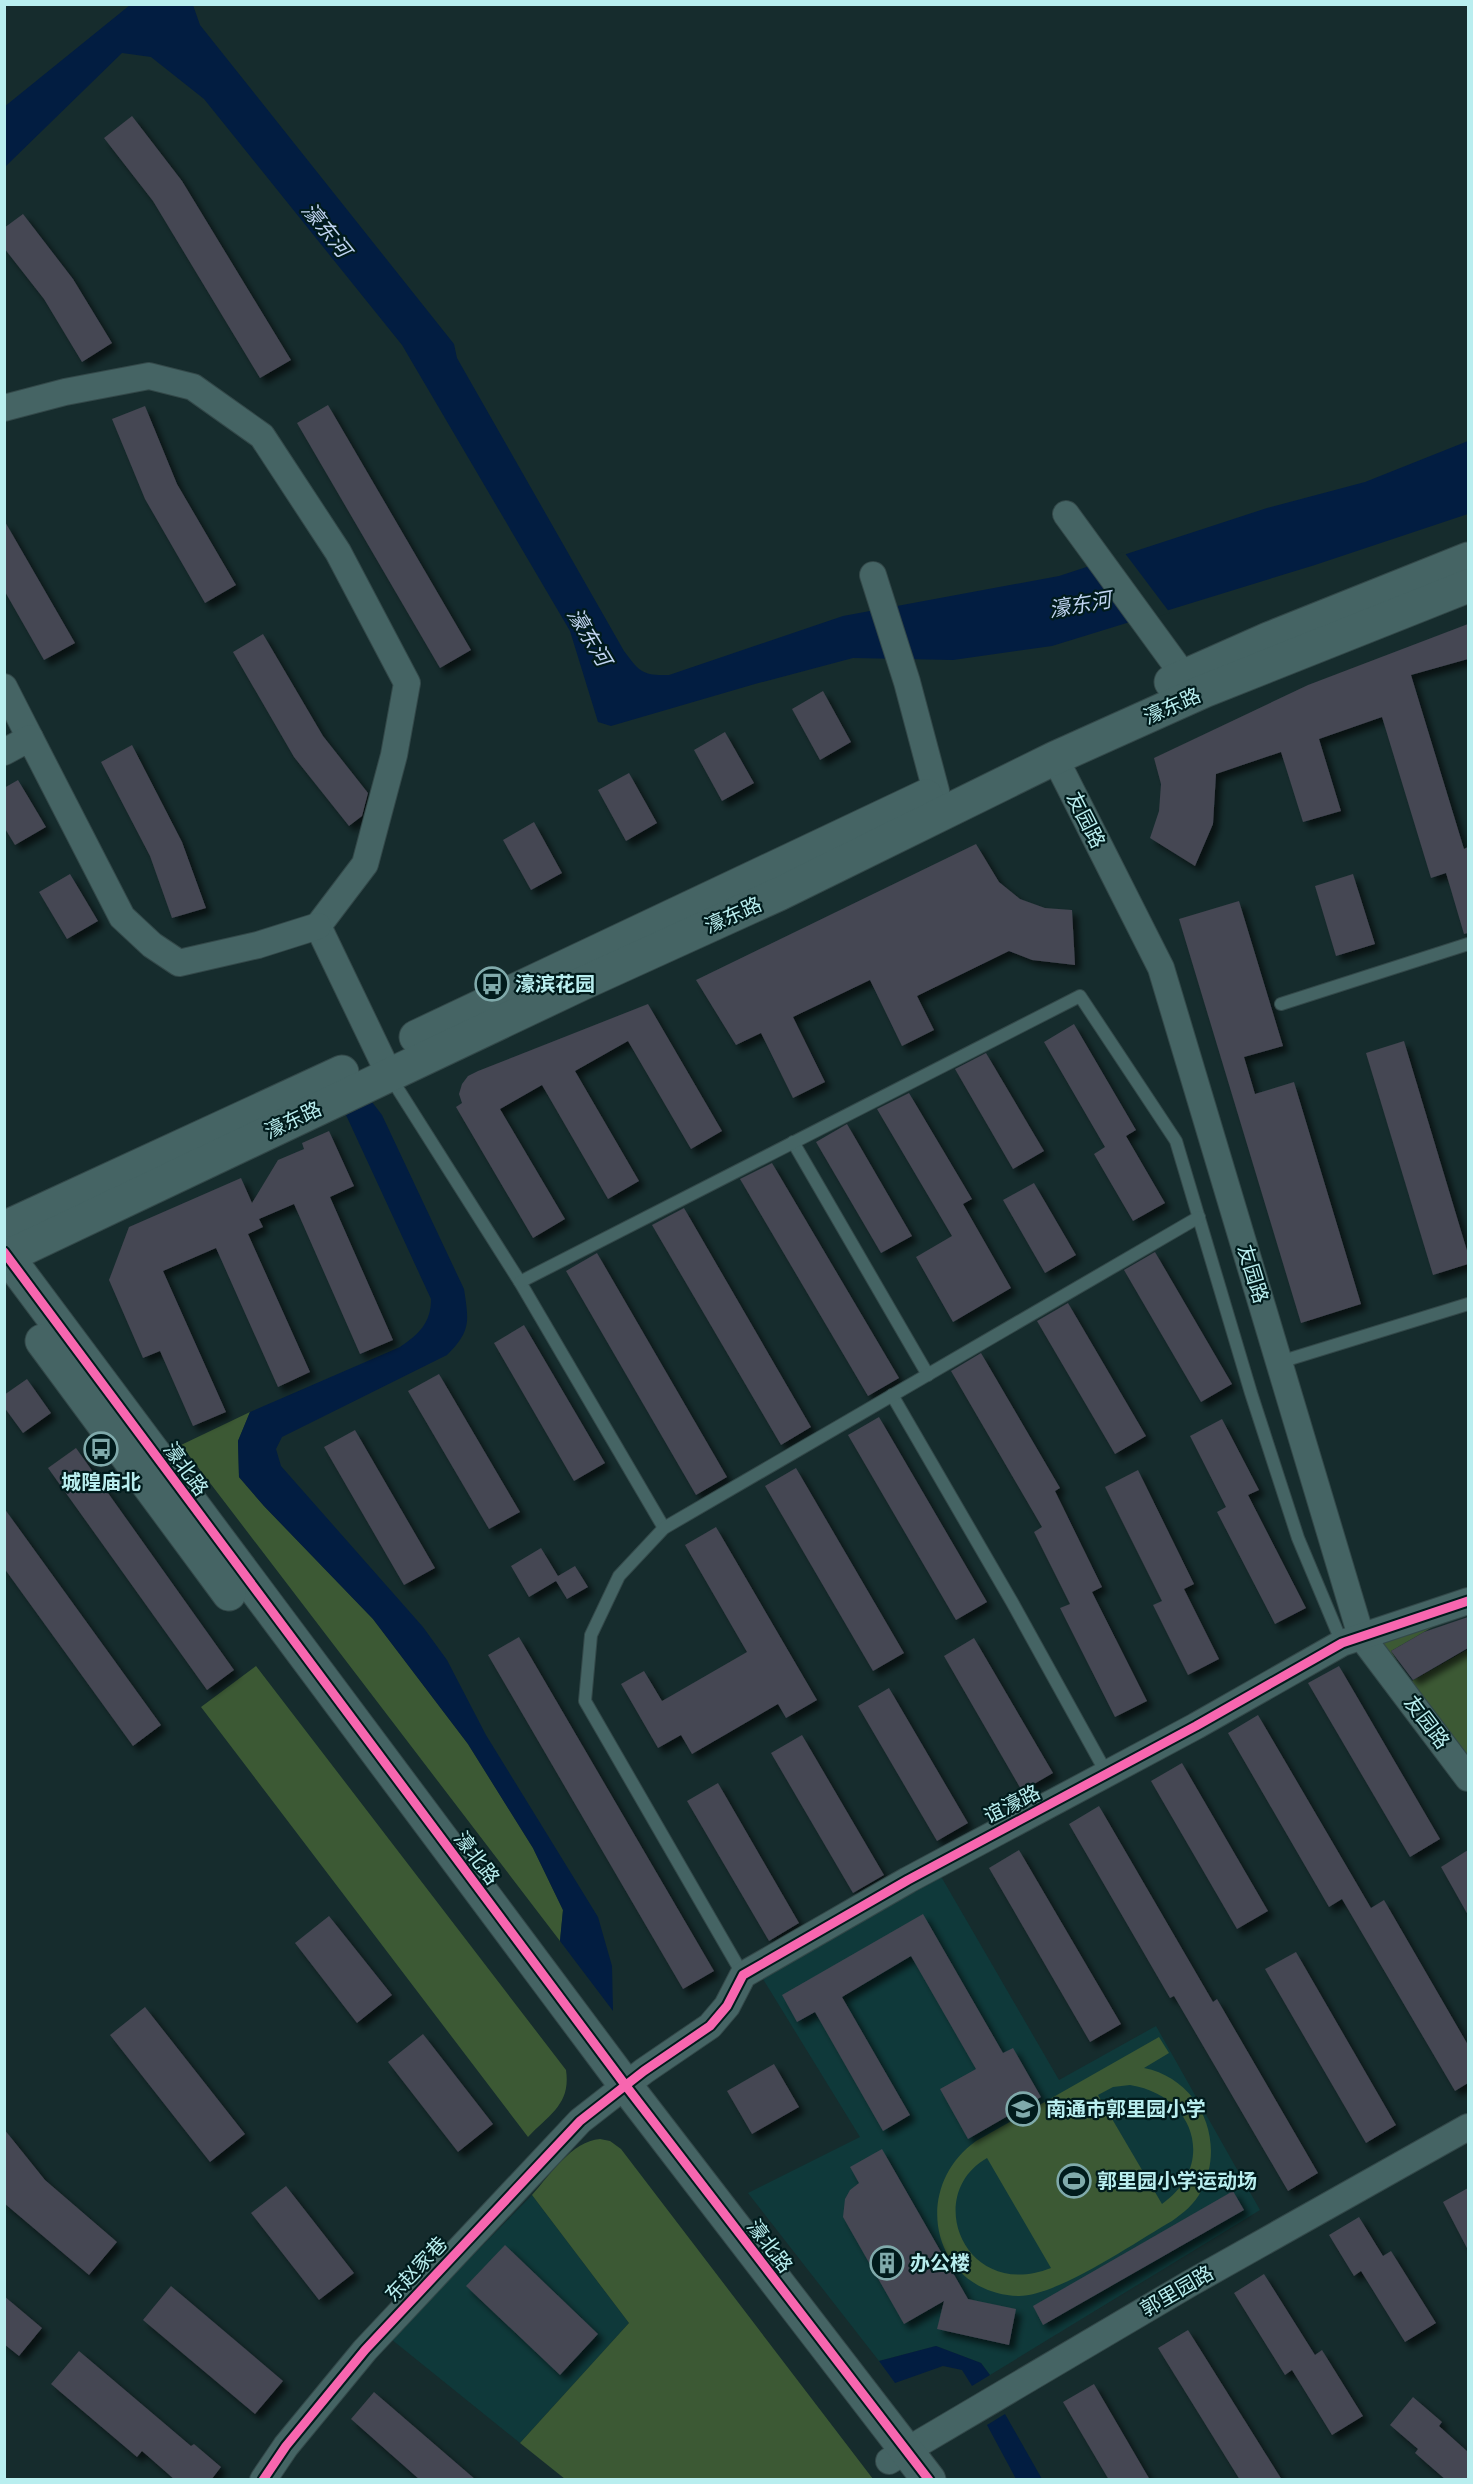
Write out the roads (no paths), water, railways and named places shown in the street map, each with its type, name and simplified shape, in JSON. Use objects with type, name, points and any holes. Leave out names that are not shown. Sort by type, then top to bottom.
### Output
[{"type":"main road","name":"濠东路","points":[[5,1249],[936,791],[1268,639],[1468,559]]},
{"type":"main road","name":"濠东路","points":[[384,1064],[779,894],[1055,758],[1204,691],[1468,586]]},
{"type":"main road","name":"濠北路","points":[[5,1249],[619,2092]]},
{"type":"main road","name":"濠北路","points":[[4,1289],[107,1432],[619,2092],[900,2463],[929,2480]]},
{"type":"street","points":[[4,408],[149,376],[193,387],[262,436],[338,552],[407,683],[394,755],[365,864],[318,926],[258,945],[179,963],[152,945],[122,917],[4,687]]},
{"type":"street","points":[[1066,514],[1184,676]]},
{"type":"street","points":[[876,584],[907,682],[936,791]]},
{"type":"street","points":[[4,752],[30,738]]},
{"type":"street","name":"友园路","points":[[1055,758],[1161,968],[1280,1362],[1352,1640],[1468,1778]]},
{"type":"street","points":[[318,926],[384,1064]]},
{"type":"street","name":"谊濠路","points":[[743,1975],[908,1880],[1352,1640],[1468,1601]]},
{"type":"street","points":[[619,2092],[710,2026],[728,2007],[743,1975]]},
{"type":"street","name":"东赵家巷","points":[[263,2480],[286,2446],[364,2350],[580,2121],[619,2092]]},
{"type":"street","name":"郭里园路","points":[[900,2463],[1189,2284],[1468,2127]]},
{"type":"lane","points":[[1281,1004],[1468,944]]},
{"type":"lane","points":[[520,1282],[1080,996],[1176,1141],[1251,1393],[1298,1538],[1352,1640]]},
{"type":"lane","points":[[384,1064],[520,1282],[664,1528]]},
{"type":"lane","points":[[793,1142],[928,1375]]},
{"type":"lane","points":[[743,1975],[585,1701],[591,1635],[619,1576],[664,1528],[1199,1217]]},
{"type":"lane","points":[[1280,1362],[1468,1304]]},
{"type":"lane","points":[[892,1395],[1012,1602],[1107,1774]]},
{"type":"water","name":"濠东河","points":[[130,5],[193,5],[200,25],[454,344],[457,358],[624,651],[638,668],[647,673],[669,675],[843,616],[1059,576],[1267,508],[1365,482],[1468,441],[1468,514],[1315,565],[1052,646],[953,660],[853,658],[611,726],[598,722],[570,631],[402,345],[204,99],[151,57],[122,53],[5,167],[4,107]]},
{"type":"water","points":[[372,1102],[382,1115],[464,1289],[467,1310],[466,1325],[455,1347],[447,1355],[282,1437],[276,1449],[281,1466],[423,1627],[447,1660],[486,1735],[598,1917],[612,1966],[613,2011],[560,1941],[563,1910],[533,1848],[468,1744],[373,1619],[239,1477],[238,1441],[250,1412],[400,1347],[423,1327],[429,1315],[431,1299],[346,1115]]},
{"type":"water","points":[[936,2346],[981,2363],[990,2375],[972,2386],[962,2370],[943,2366],[895,2383],[879,2361]]},
{"type":"water","points":[[1005,2414],[1042,2479],[1016,2479],[987,2425]]},
{"type":"place","name":"濠滨花园","points":[[492,984]]},
{"type":"place","name":"城隍庙北","points":[[101,1449]]},
{"type":"place","name":"南通市郭里园小学","points":[[1023,2109]]},
{"type":"place","name":"郭里园小学运动场","points":[[1074,2181]]},
{"type":"place","name":"办公楼","points":[[887,2263]]}]
